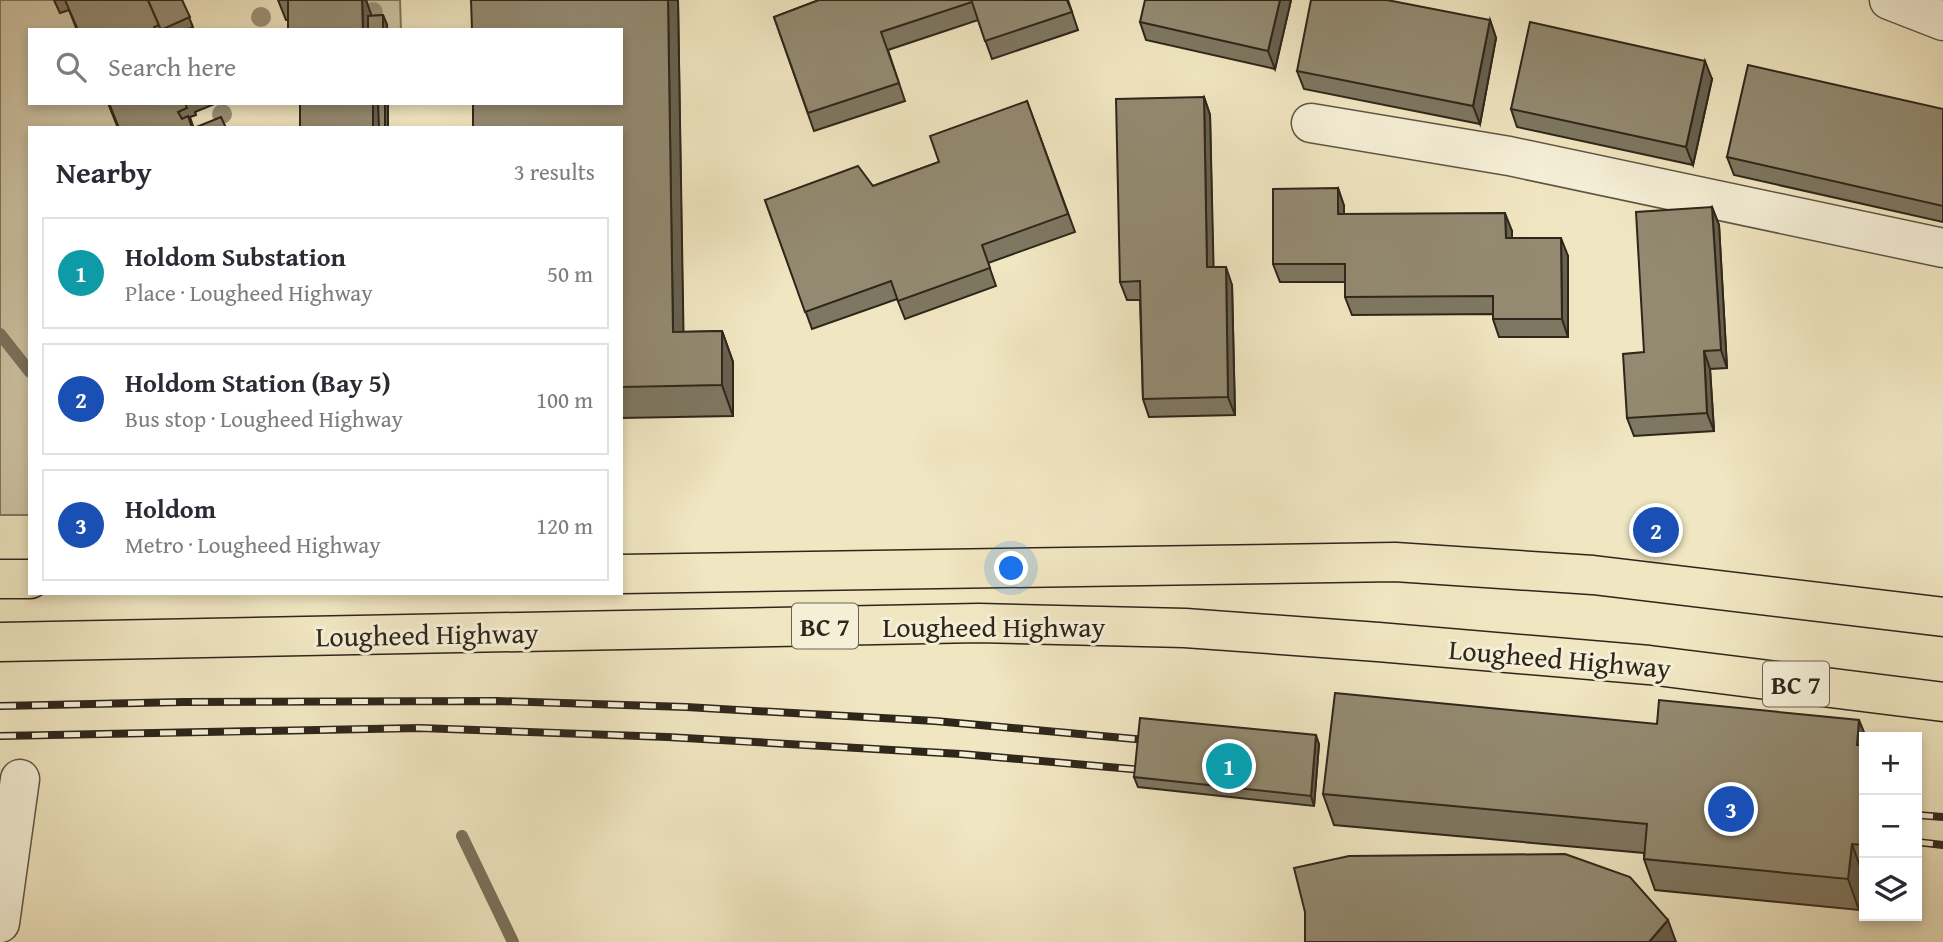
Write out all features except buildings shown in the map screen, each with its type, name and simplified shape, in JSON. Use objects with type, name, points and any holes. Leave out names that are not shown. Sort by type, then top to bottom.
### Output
[{"type":"main road","name":"Lougheed Highway","points":[[623,574],[1395,562],[1593,575],[1943,617]]},
{"type":"main road","points":[[0,579],[28,579]]},
{"type":"main road","name":"Lougheed Highway","points":[[0,642],[979,623],[1185,628],[1649,665],[1943,702]]},
{"type":"street","points":[[1889,0],[1943,21]]},
{"type":"street","points":[[1311,123],[1509,156],[1943,248]]},
{"type":"street","points":[[0,923],[20,779]]},
{"type":"shaded area","points":[[0,0],[54,0],[60,13],[69,10],[76,28],[28,28],[28,105],[109,105],[117,126],[28,126],[28,515],[0,515]]},
{"type":"shaded area","points":[[360,0],[400,0],[401,28],[371,28]]},
{"type":"waterway","points":[[0,334],[28,369]]},
{"type":"waterway","points":[[462,836],[513,942]]},
{"type":"railway","points":[[0,706],[183,702],[498,701],[686,707],[935,721],[1157,741]]},
{"type":"railway","points":[[0,736],[420,728],[667,737],[961,754],[1154,771]]},
{"type":"railway","points":[[1922,815],[1943,817]]},
{"type":"railway","points":[[1922,843],[1943,845]]},
{"type":"place","name":"Holdom Station (Bay 5)","points":[[1656,530]]},
{"type":"place","name":"Holdom Substation","points":[[1229,766]]},
{"type":"place","name":"Holdom","points":[[1731,809]]}]
